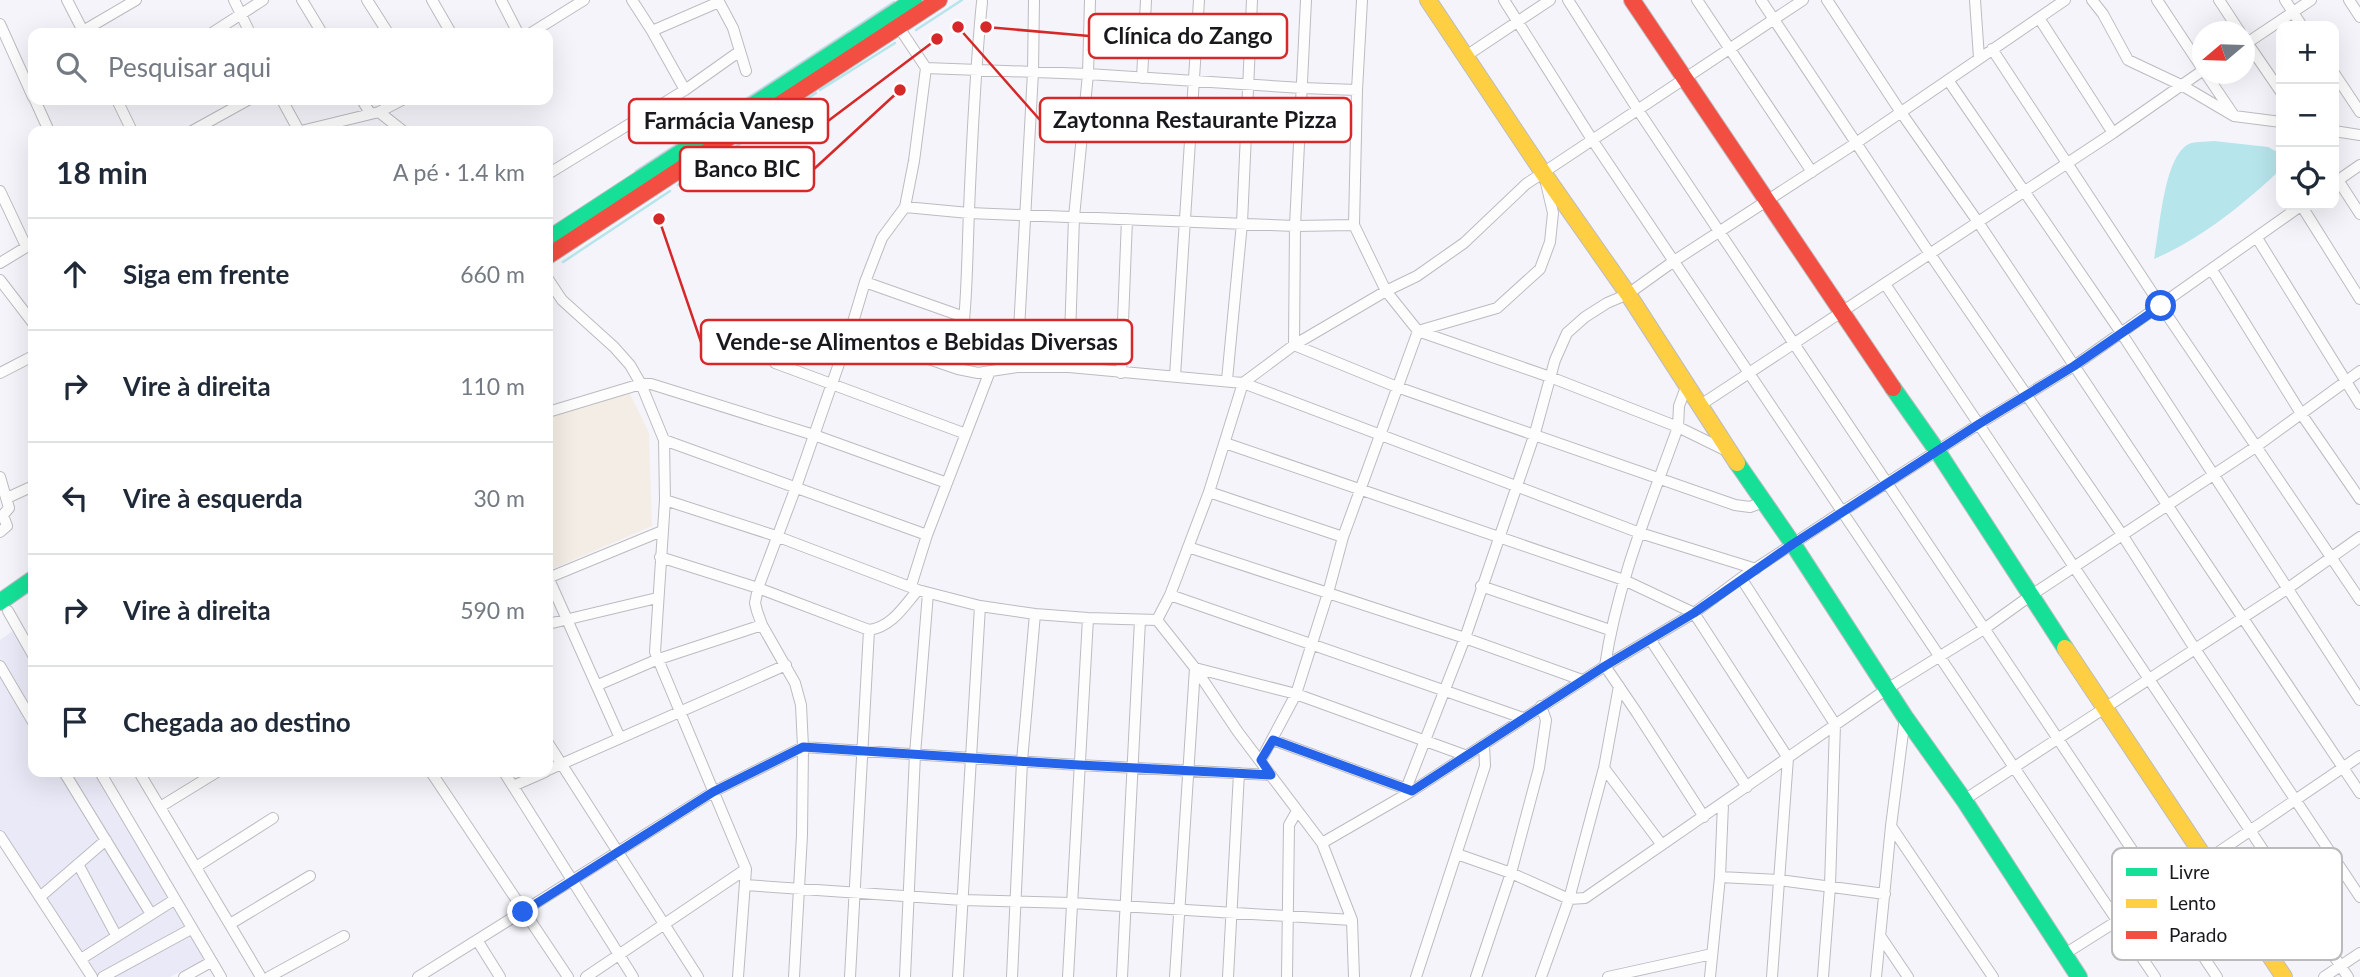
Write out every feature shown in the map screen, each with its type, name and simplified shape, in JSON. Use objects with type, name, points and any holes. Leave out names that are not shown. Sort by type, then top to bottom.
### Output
[{"type":"street","points":[[67,0],[81,28]]},
{"type":"street","points":[[90,28],[136,0]]},
{"type":"street","points":[[234,0],[248,28]]},
{"type":"street","points":[[220,28],[263,0]]},
{"type":"street","points":[[302,0],[319,28]]},
{"type":"street","points":[[367,0],[385,28]]},
{"type":"street","points":[[432,0],[448,28]]},
{"type":"street","points":[[501,0],[515,28]]},
{"type":"street","points":[[632,0],[685,90]]},
{"type":"street","points":[[553,253],[939,0]]},
{"type":"street","points":[[1017,367],[1033,72],[1034,0]]},
{"type":"street","points":[[1069,367],[1074,217],[1088,74],[1090,0]]},
{"type":"street","points":[[1142,78],[1146,0]]},
{"type":"street","points":[[1175,376],[1199,0]]},
{"type":"street","points":[[1227,380],[1242,223],[1252,0]]},
{"type":"street","points":[[1294,345],[1295,226],[1306,0]]},
{"type":"street","points":[[1363,0],[1357,90],[1354,225],[1386,291],[1418,331],[1550,377],[1678,427],[1729,452]]},
{"type":"street","points":[[1428,0],[1628,294],[1686,387],[1793,544],[1905,717],[1964,800],[2078,977]]},
{"type":"street","points":[[1504,0],[1593,141],[2112,914]]},
{"type":"street","points":[[1466,56],[1550,0]]},
{"type":"street","points":[[1568,0],[1638,110],[2131,848]]},
{"type":"street","points":[[1632,0],[1841,313],[1938,452],[2030,596],[2198,848]]},
{"type":"street","points":[[1697,0],[1812,172]]},
{"type":"street","points":[[1761,0],[1930,254],[2123,536],[2327,848]]},
{"type":"street","points":[[1157,620],[1170,594],[1209,492],[1243,383],[1294,345],[1417,276],[1464,243],[1526,184],[1803,0]]},
{"type":"street","points":[[1827,0],[2360,793]]},
{"type":"street","points":[[1975,0],[1979,58]]},
{"type":"street","points":[[1409,790],[1425,740],[1465,638],[1535,433],[1550,377],[1567,333],[1596,310],[1628,294],[2065,0]]},
{"type":"street","points":[[2092,0],[2103,14],[2128,61],[2183,86],[2234,116],[2276,121]]},
{"type":"street","points":[[2157,0],[2192,53]]},
{"type":"street","points":[[2219,0],[2233,21]]},
{"type":"street","points":[[2285,0],[2299,21]]},
{"type":"street","points":[[2255,36],[2311,0]]},
{"type":"street","points":[[2349,0],[2360,17]]},
{"type":"street","points":[[539,28],[581,1]]},
{"type":"street","points":[[652,31],[718,1],[733,28],[746,71]]},
{"type":"street","points":[[958,369],[964,317],[975,71],[982,2]]},
{"type":"street","points":[[553,236],[906,3]]},
{"type":"street","points":[[2039,18],[2113,133]]},
{"type":"street","points":[[0,24],[28,85]]},
{"type":"street","points":[[794,977],[802,835],[801,705],[795,683],[762,625],[755,603],[776,536],[796,488],[850,332],[864,282],[882,238],[905,207],[926,68],[898,26]]},
{"type":"street","points":[[1992,50],[2360,600]]},
{"type":"street","points":[[553,171],[685,90],[740,51]]},
{"type":"street","points":[[2255,56],[2276,85]]},
{"type":"street","points":[[926,68],[1088,74],[1357,90]]},
{"type":"street","points":[[1948,80],[2122,334],[2360,700]]},
{"type":"street","points":[[1699,406],[2192,80]]},
{"type":"street","points":[[2339,80],[2360,112]]},
{"type":"street","points":[[2213,84],[2234,116]]},
{"type":"street","points":[[37,105],[47,126]]},
{"type":"street","points":[[119,105],[130,126]]},
{"type":"street","points":[[201,126],[239,105]]},
{"type":"street","points":[[285,105],[297,126]]},
{"type":"street","points":[[367,105],[395,126]]},
{"type":"street","points":[[321,126],[374,113],[391,105]]},
{"type":"street","points":[[2339,132],[2360,135]]},
{"type":"street","points":[[2339,179],[2360,165]]},
{"type":"street","points":[[1418,331],[1497,308],[1539,269],[1550,242],[1553,213],[1544,174]]},
{"type":"street","points":[[2339,185],[2360,214]]},
{"type":"street","points":[[0,191],[28,241]]},
{"type":"street","points":[[905,207],[969,213],[1295,226],[1354,225]]},
{"type":"street","points":[[1322,843],[1467,756],[1582,680],[1694,613],[1793,544],[2074,366],[2294,210]]},
{"type":"street","points":[[2304,210],[2360,299]]},
{"type":"street","points":[[1121,373],[1127,219]]},
{"type":"street","points":[[2257,238],[2360,404]]},
{"type":"street","points":[[0,263],[28,246]]},
{"type":"street","points":[[2212,270],[2302,415],[2360,499]]},
{"type":"street","points":[[0,280],[28,316]]},
{"type":"street","points":[[864,282],[964,317]]},
{"type":"street","points":[[1885,284],[2261,848]]},
{"type":"street","points":[[553,286],[562,300],[630,365],[641,384],[664,440],[665,500],[654,647],[656,660],[747,869],[738,977]]},
{"type":"street","points":[[1261,760],[1296,694],[1343,537],[1418,331]]},
{"type":"street","points":[[850,332],[958,369],[978,373],[1017,367],[1069,367],[1243,383],[1640,533],[1755,569]]},
{"type":"street","points":[[1294,345],[1397,387],[1735,505],[1751,507],[1764,502]]},
{"type":"street","points":[[0,373],[28,359]]},
{"type":"street","points":[[775,363],[966,434]]},
{"type":"street","points":[[905,977],[919,590],[927,535],[990,371]]},
{"type":"street","points":[[1457,854],[1511,873],[1569,899],[1585,898],[1887,689],[1984,629],[2258,446],[2360,371]]},
{"type":"street","points":[[553,410],[641,384],[668,388],[814,435],[947,483]]},
{"type":"street","points":[[1686,387],[1679,406],[1678,427],[1624,580],[1610,630],[1605,666],[1703,817]]},
{"type":"street","points":[[664,440],[927,535]]},
{"type":"street","points":[[1225,443],[1624,580],[1694,613],[1788,758],[1772,977]]},
{"type":"street","points":[[0,477],[9,508],[2,515],[7,526],[0,532]]},
{"type":"street","points":[[7,498],[28,488]]},
{"type":"street","points":[[1209,492],[1343,537]]},
{"type":"street","points":[[665,500],[776,536],[919,590],[980,606],[1035,614],[1157,620]]},
{"type":"street","points":[[553,576],[662,531]]},
{"type":"street","points":[[1964,800],[2287,589],[2360,537]]},
{"type":"street","points":[[1188,547],[1465,638],[1582,680]]},
{"type":"street","points":[[660,557],[758,588],[869,630],[880,629],[890,622],[919,590]]},
{"type":"street","points":[[1741,578],[1835,724],[1830,886],[1823,977]]},
{"type":"street","points":[[3,610],[28,584]]},
{"type":"street","points":[[1481,586],[1610,630]]},
{"type":"street","points":[[553,589],[621,738]]},
{"type":"street","points":[[1170,594],[1311,646],[1523,718]]},
{"type":"street","points":[[3,610],[28,597]]},
{"type":"street","points":[[553,623],[657,598]]},
{"type":"street","points":[[958,977],[980,606]]},
{"type":"street","points":[[3,610],[28,648]]},
{"type":"street","points":[[1012,977],[1022,761],[1035,614]]},
{"type":"street","points":[[1068,977],[1088,618]]},
{"type":"street","points":[[1122,977],[1140,620]]},
{"type":"street","points":[[1157,620],[1322,843],[1352,920],[1354,977]]},
{"type":"street","points":[[597,685],[656,660],[762,625]]},
{"type":"street","points":[[850,977],[869,630]]},
{"type":"street","points":[[1650,639],[1747,787]]},
{"type":"street","points":[[553,768],[786,665]]},
{"type":"street","points":[[0,666],[28,714]]},
{"type":"street","points":[[1195,668],[1296,694],[1467,756]]},
{"type":"street","points":[[1175,977],[1186,770],[1195,668]]},
{"type":"street","points":[[1541,977],[1569,899],[1604,768],[1619,686]]},
{"type":"street","points":[[1476,977],[1511,873],[1539,768],[1546,720],[1541,706]]},
{"type":"street","points":[[1876,977],[1905,717]]},
{"type":"street","points":[[1273,740],[1409,790]]},
{"type":"street","points":[[1416,977],[1485,766],[1483,744]]},
{"type":"street","points":[[418,977],[713,792],[803,747],[1271,775]]},
{"type":"street","points":[[553,751],[698,977]]},
{"type":"street","points":[[2226,848],[2360,757]]},
{"type":"street","points":[[1604,768],[1662,845]]},
{"type":"street","points":[[1228,977],[1240,773]]},
{"type":"street","points":[[67,777],[151,914]]},
{"type":"street","points":[[103,777],[173,900],[221,977]]},
{"type":"street","points":[[142,777],[261,977]]},
{"type":"street","points":[[160,807],[209,777]]},
{"type":"street","points":[[434,777],[569,977]]},
{"type":"street","points":[[507,777],[633,977]]},
{"type":"street","points":[[513,786],[533,777]]},
{"type":"street","points":[[1710,977],[1720,877],[1723,804]]},
{"type":"street","points":[[1287,977],[1289,825],[1297,811]]},
{"type":"street","points":[[196,867],[273,818]]},
{"type":"street","points":[[1891,826],[1993,977]]},
{"type":"street","points":[[0,836],[92,977]]},
{"type":"street","points":[[40,897],[106,839]]},
{"type":"street","points":[[78,864],[116,935]]},
{"type":"street","points":[[586,977],[747,869]]},
{"type":"street","points":[[2342,870],[2360,897]]},
{"type":"street","points":[[230,924],[310,876]]},
{"type":"street","points":[[1720,877],[1779,880],[1885,894]]},
{"type":"street","points":[[745,885],[855,894],[1072,903],[1352,920]]},
{"type":"street","points":[[81,959],[173,900]]},
{"type":"street","points":[[2063,955],[2112,924]]},
{"type":"street","points":[[103,977],[191,929]]},
{"type":"street","points":[[269,977],[344,936]]},
{"type":"street","points":[[1881,937],[1908,977]]},
{"type":"street","points":[[477,940],[500,977]]},
{"type":"street","points":[[2325,977],[2360,953]]},
{"type":"street","points":[[1608,977],[1712,954]]},
{"type":"street","points":[[2143,960],[2155,977]]},
{"type":"street","points":[[2206,960],[2217,977]]},
{"type":"street","points":[[2273,960],[2284,977]]},
{"type":"street","points":[[2336,960],[2348,977]]},
{"type":"street","points":[[184,977],[211,962]]},
{"type":"shaded area","points":[[629,392],[649,433],[652,526],[553,569],[553,415]]},
{"type":"shaded area","points":[[13,631],[28,656],[28,777],[99,777],[205,959],[170,977],[99,977],[0,829],[0,640]]},
{"type":"water","points":[[2214,141],[2268,147],[2276,151],[2276,173],[2221,220],[2154,259],[2164,197],[2173,165],[2187,145]]},
{"type":"waterway","points":[[916,30],[962,0]]},
{"type":"waterway","points":[[636,171],[894,2]]},
{"type":"waterway","points":[[820,90],[895,43]]},
{"type":"waterway","points":[[678,185],[816,93]]},
{"type":"waterway","points":[[563,262],[670,191]]},
{"type":"traffic: fast","points":[[553,236],[914,0]]},
{"type":"traffic: fast","points":[[1893,388],[1938,452],[2065,648]]},
{"type":"traffic: fast","points":[[1737,463],[1905,717],[1964,800],[2079,977]]},
{"type":"traffic: fast","points":[[0,602],[28,582]]},
{"type":"traffic: slow","points":[[1428,0],[1628,294],[1737,463]]},
{"type":"traffic: slow","points":[[2065,648],[2198,848]]},
{"type":"traffic: slow","points":[[2273,960],[2284,977]]},
{"type":"traffic: jam","points":[[553,253],[939,0]]},
{"type":"traffic: jam","points":[[1632,0],[1893,388]]},
{"type":"place","name":"Zaytonna Restaurante Pizza","points":[[958,27]]},
{"type":"place","name":"Clínica do Zango","points":[[986,27]]},
{"type":"place","name":"Farmácia Vanesp","points":[[937,39]]},
{"type":"place","name":"Banco BIC","points":[[900,90]]},
{"type":"place","name":"Vende-se Alimentos e Bebidas Diversas","points":[[659,219]]},
{"type":"route","points":[[523,912],[713,792],[803,747],[1271,775],[1261,760],[1273,740],[1412,791],[1541,706],[1694,613],[1741,578],[2074,366],[2161,306]]}]
